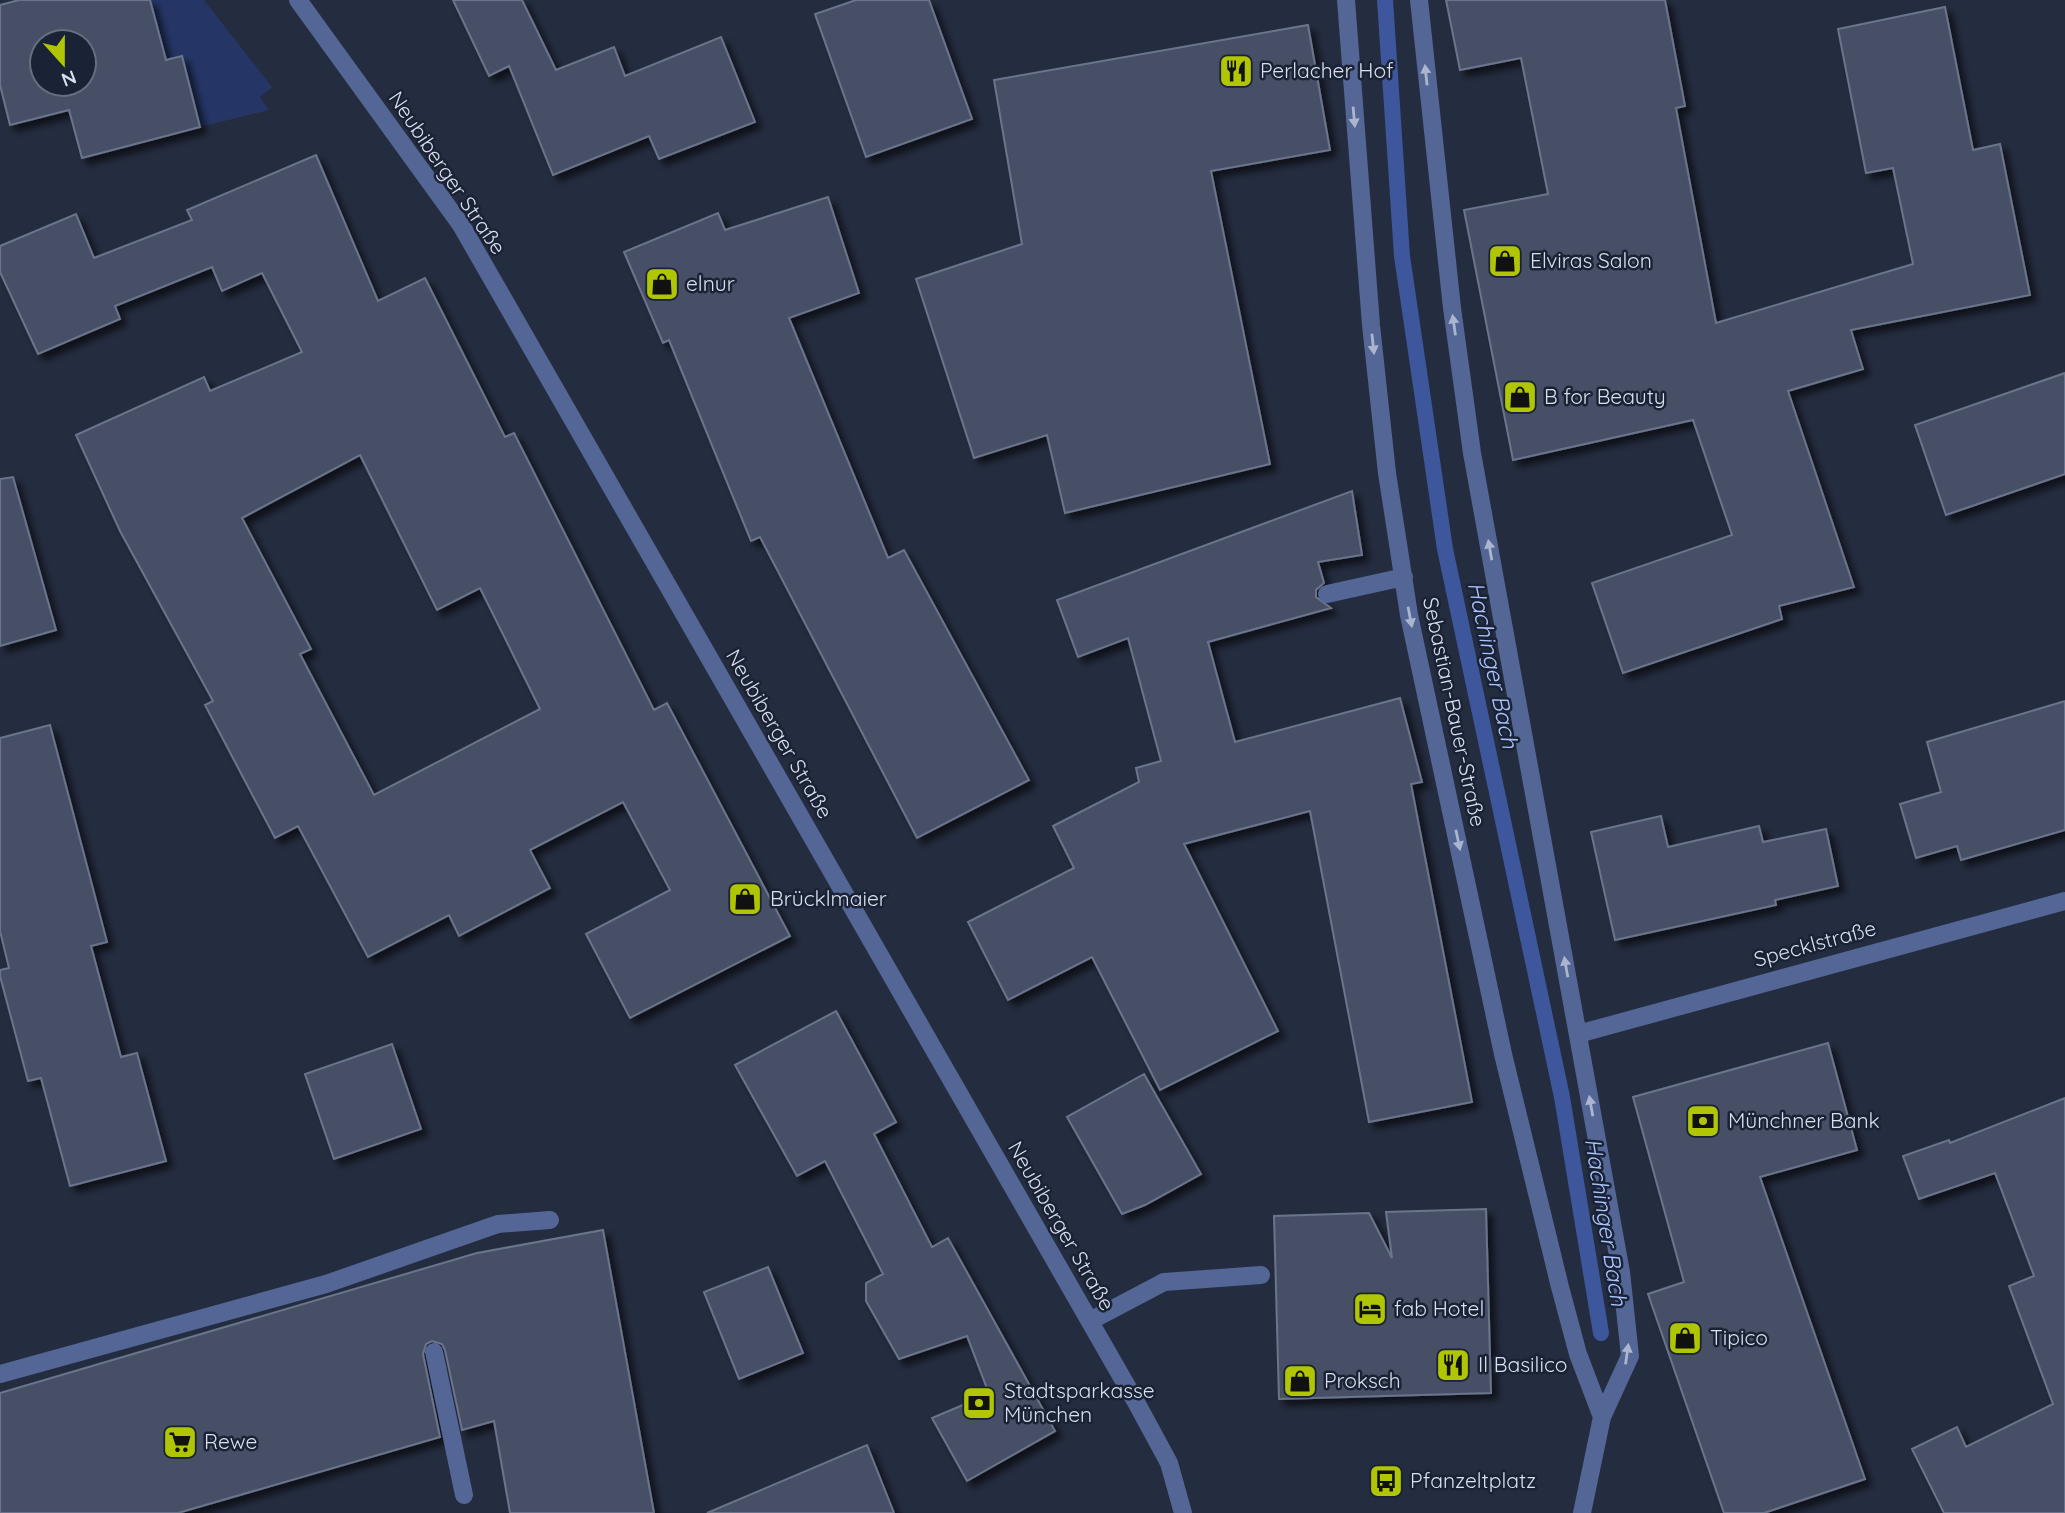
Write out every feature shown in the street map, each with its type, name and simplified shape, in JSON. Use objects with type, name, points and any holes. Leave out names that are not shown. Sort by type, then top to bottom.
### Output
[{"type":"street","name":"Neubiberger Straße","points":[[298,0],[461,225],[1090,1321],[1169,1463],[1183,1513]]},
{"type":"street","name":"Sebastian-Bauer-Straße","points":[[1346,0],[1371,324],[1387,473],[1404,578],[1503,1054],[1578,1354],[1602,1417]]},
{"type":"street","points":[[1419,0],[1450,295],[1472,453],[1621,1272],[1630,1356],[1602,1417],[1582,1513]]},
{"type":"street","points":[[1327,594],[1404,578]]},
{"type":"street","name":"Specklstraße","points":[[1578,1034],[2065,901]]},
{"type":"street","points":[[0,1374],[326,1284],[498,1224],[550,1220]]},
{"type":"street","points":[[1090,1321],[1164,1282],[1261,1275]]},
{"type":"street","points":[[434,1352],[464,1495]]},
{"type":"shaded area","points":[[150,0],[204,0],[272,87],[260,97],[269,110],[200,127],[182,57],[166,60]]},
{"type":"building","points":[[19,0],[150,0],[166,60],[182,56],[200,127],[82,158],[69,110],[10,125],[0,85],[0,5]]},
{"type":"building","points":[[453,0],[522,0],[556,70],[614,47],[625,76],[721,37],[755,122],[659,159],[649,136],[553,175],[509,66],[489,76]]},
{"type":"building","points":[[856,0],[929,0],[972,119],[866,157],[815,14]]},
{"type":"building","points":[[1446,0],[1665,0],[1685,106],[1676,108],[1716,323],[1913,264],[1893,168],[1866,173],[1838,29],[1945,7],[1973,150],[2000,144],[2030,295],[1851,330],[1863,369],[1788,391],[1854,587],[1779,606],[1782,619],[1623,673],[1592,583],[1732,535],[1693,420],[1513,460],[1464,210],[1548,194],[1521,58],[1460,70]]},
{"type":"building","points":[[1308,25],[1330,150],[1211,171],[1270,464],[1065,513],[1047,435],[974,458],[916,279],[1022,244],[994,80]]},
{"type":"building","points":[[316,155],[378,301],[425,278],[505,437],[514,433],[654,710],[667,703],[790,936],[630,1018],[586,934],[670,890],[623,802],[530,850],[550,888],[459,936],[449,915],[368,957],[298,826],[275,838],[205,705],[213,701],[120,531],[76,435],[204,377],[210,391],[302,352],[262,273],[222,291],[212,267],[115,306],[120,319],[38,354],[0,272],[0,246],[76,214],[94,258],[192,220],[187,210]],"holes":[[[360,455],[437,610],[480,588],[540,709],[374,795],[300,654],[311,649],[242,518]]]},
{"type":"building","points":[[828,197],[859,293],[789,318],[888,558],[904,550],[1029,780],[917,838],[760,537],[751,541],[669,340],[663,343],[624,252],[718,213],[725,230]]},
{"type":"building","points":[[2065,373],[2065,474],[1946,515],[1915,425]]},
{"type":"building","points":[[13,477],[56,630],[0,646],[0,479]]},
{"type":"building","points":[[1352,491],[1362,555],[1318,562],[1324,583],[1316,590],[1316,597],[1331,608],[1208,642],[1235,742],[1400,698],[1422,782],[1411,784],[1472,1102],[1369,1122],[1310,811],[1184,844],[1278,1031],[1160,1090],[1092,957],[1008,1000],[968,922],[1074,868],[1053,826],[1139,782],[1136,768],[1161,761],[1128,638],[1078,657],[1057,600]]},
{"type":"building","points":[[2065,701],[2065,830],[1961,860],[1957,846],[1916,858],[1900,804],[1941,792],[1927,742]]},
{"type":"building","points":[[50,725],[107,942],[91,946],[121,1057],[137,1053],[166,1161],[70,1186],[41,1078],[28,1081],[0,976],[0,970],[9,968],[0,931],[0,738]]},
{"type":"building","points":[[1661,816],[1668,847],[1759,826],[1763,842],[1826,829],[1838,886],[1775,900],[1776,905],[1615,940],[1591,832]]},
{"type":"building","points":[[836,1011],[896,1122],[874,1134],[932,1247],[948,1238],[1055,1431],[967,1481],[932,1418],[989,1394],[967,1336],[899,1359],[866,1301],[866,1283],[883,1274],[825,1161],[797,1176],[735,1065]]},
{"type":"building","points":[[1828,1043],[1857,1150],[1760,1177],[1865,1479],[1764,1513],[1724,1513],[1648,1294],[1684,1282],[1633,1097]]},
{"type":"building","points":[[392,1044],[421,1129],[334,1159],[305,1074]]},
{"type":"building","points":[[1144,1074],[1201,1174],[1145,1205],[1122,1214],[1067,1117]]},
{"type":"building","points":[[2065,1098],[2065,1513],[1944,1513],[1912,1449],[1957,1427],[1966,1447],[2053,1404],[2009,1286],[2034,1276],[1995,1173],[1919,1199],[1903,1156],[1949,1140],[1950,1143]]},
{"type":"building","points":[[1486,1209],[1491,1393],[1279,1399],[1274,1216],[1369,1213],[1392,1258],[1386,1212]]},
{"type":"building","points":[[603,1230],[654,1513],[510,1513],[494,1421],[462,1430],[445,1350],[442,1344],[432,1341],[426,1344],[423,1354],[440,1437],[178,1513],[0,1513],[0,1393],[477,1253]]},
{"type":"building","points":[[768,1267],[803,1353],[739,1379],[704,1292]]},
{"type":"building","points":[[867,1445],[894,1513],[707,1513]]},
{"type":"waterway","name":"Hachinger Bach","points":[[1385,0],[1402,256],[1445,549],[1562,1097],[1601,1333]]},
{"type":"place","name":"Perlacher Hof","points":[[1236,71]]},
{"type":"place","name":"Elviras Salon","points":[[1505,261]]},
{"type":"place","name":"elnur","points":[[662,284]]},
{"type":"place","name":"B for Beauty","points":[[1520,397]]},
{"type":"place","name":"Brücklmaier","points":[[745,899]]},
{"type":"place","name":"Münchner Bank","points":[[1703,1121]]},
{"type":"place","name":"fab Hotel","points":[[1370,1309]]},
{"type":"place","name":"Tipico","points":[[1685,1338]]},
{"type":"place","name":"Il Basilico","points":[[1453,1365]]},
{"type":"place","name":"Proksch","points":[[1300,1381]]},
{"type":"place","name":"Stadtsparkasse München","points":[[979,1403]]},
{"type":"place","name":"Rewe","points":[[180,1442]]},
{"type":"place","name":"Pfanzeltplatz","points":[[1386,1481]]}]
